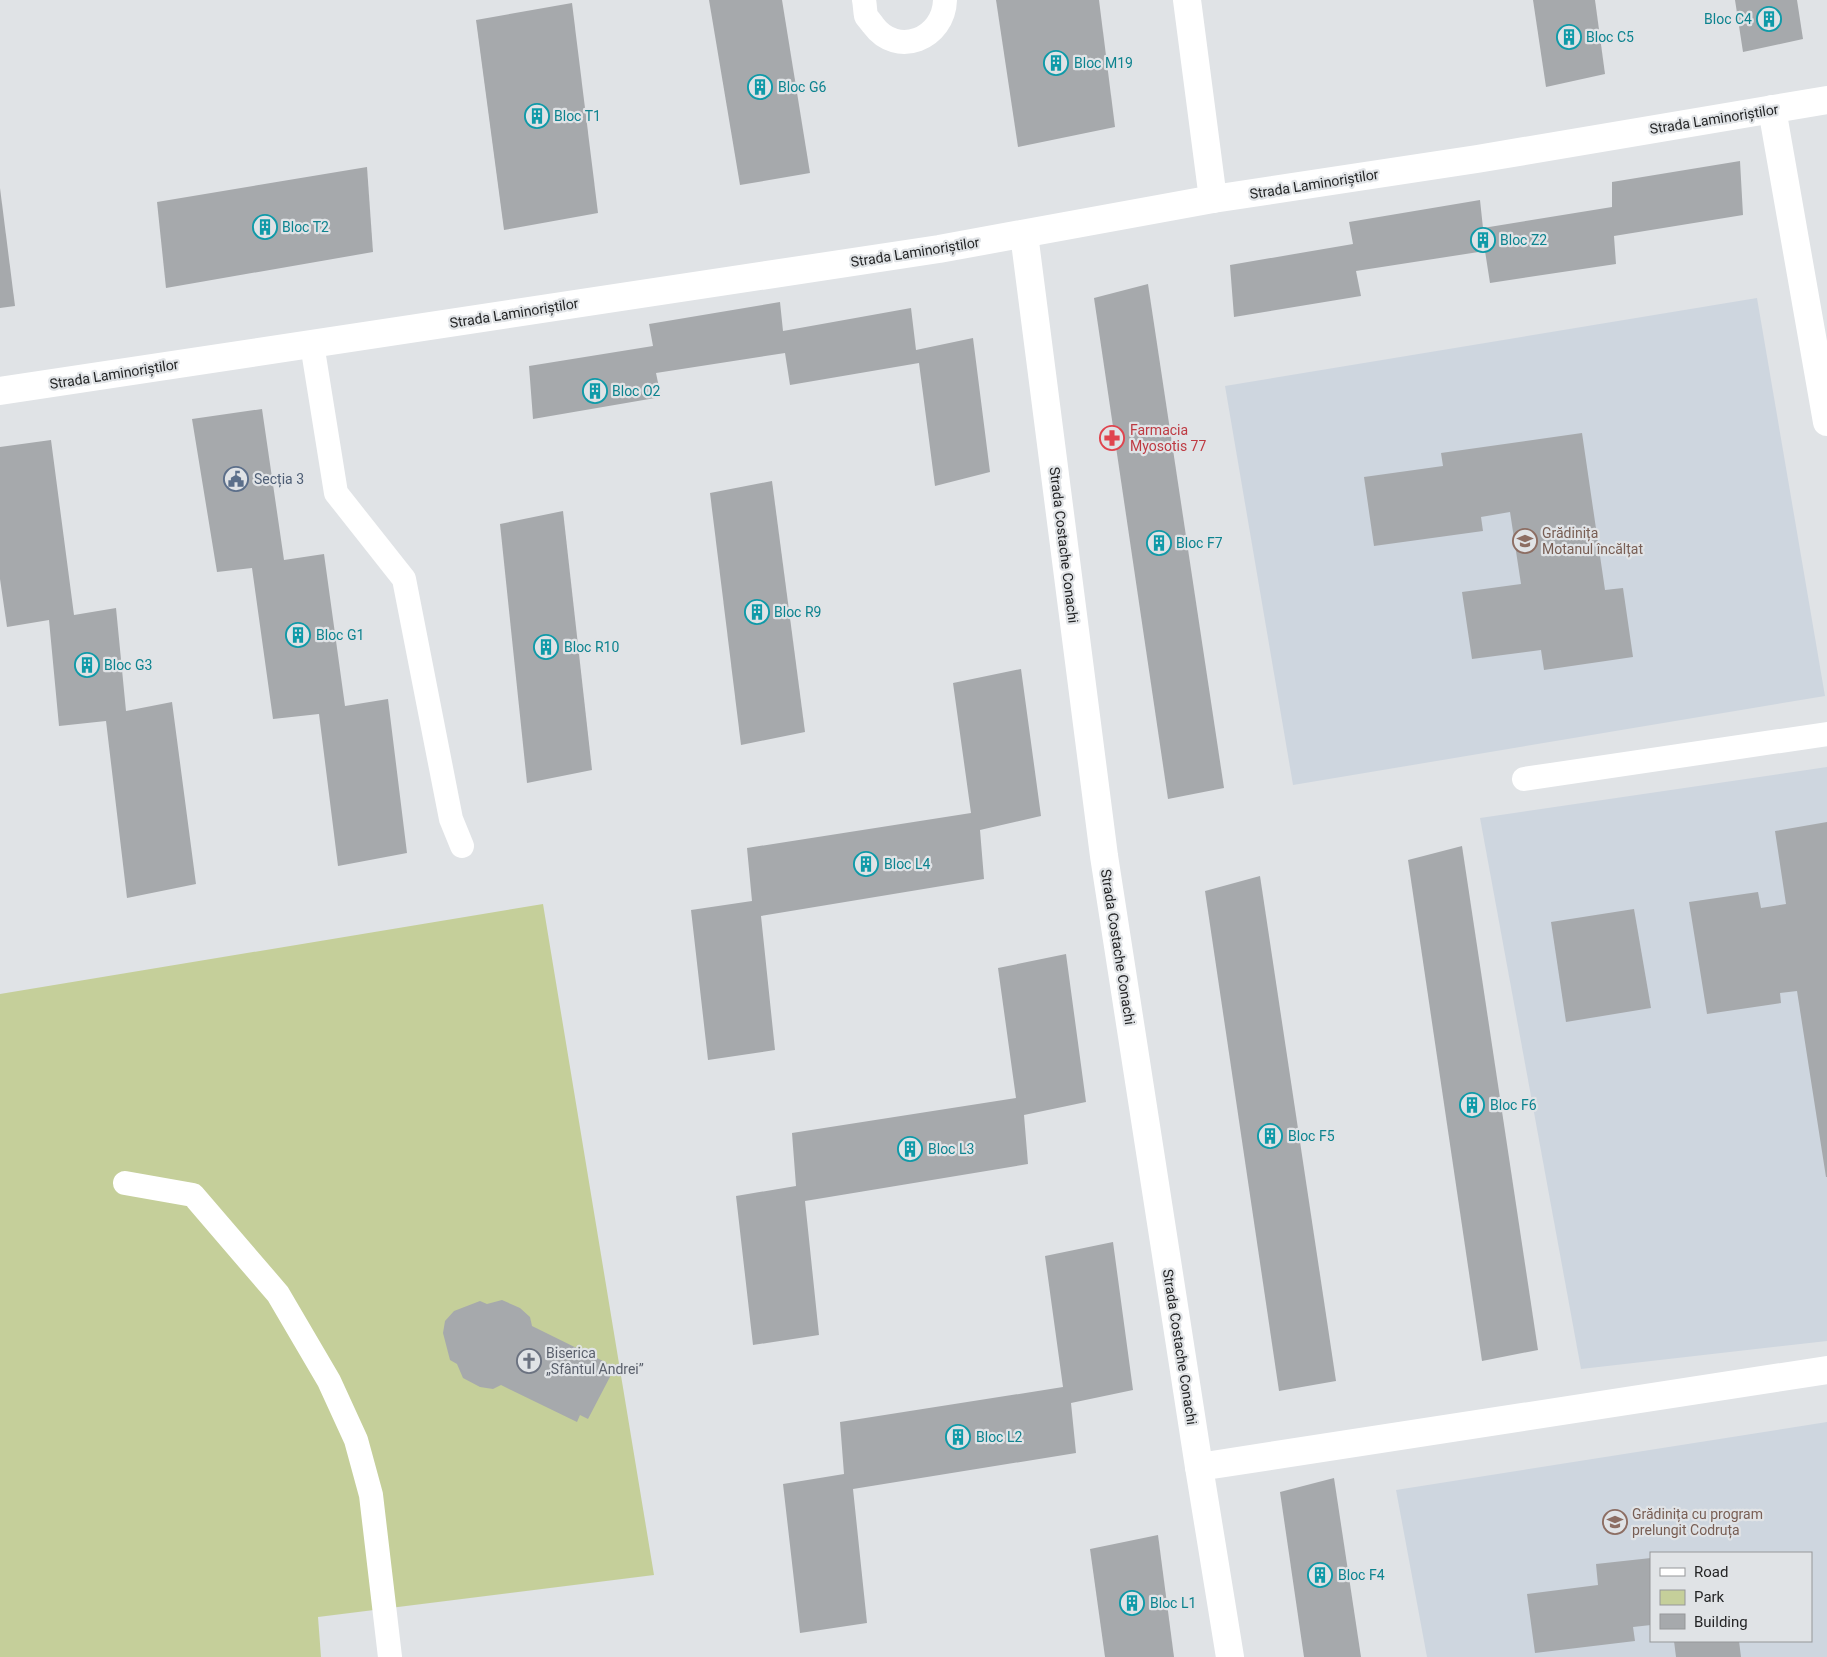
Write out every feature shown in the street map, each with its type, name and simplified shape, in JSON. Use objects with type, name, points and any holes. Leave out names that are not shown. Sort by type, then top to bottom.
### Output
[{"type":"street","points":[[1187,0],[1213,199]]},
{"type":"street","name":"Strada Laminoriștilor","points":[[0,391],[938,249],[1213,199],[1477,159],[1827,100]]},
{"type":"street","points":[[1772,109],[1827,422]]},
{"type":"street","name":"Strada Costache Conachi","points":[[1024,234],[1104,856],[1230,1657]]},
{"type":"street","points":[[1199,1467],[1827,1370]]},
{"type":"lane","points":[[864,0],[867,16],[878,32],[895,40],[914,41],[928,35],[939,24],[945,10],[946,0]]},
{"type":"lane","points":[[312,344],[336,494],[404,579],[451,819],[462,846]]},
{"type":"lane","points":[[1524,780],[1827,734]]},
{"type":"lane","points":[[125,1183],[193,1195],[278,1294],[329,1381],[356,1440],[371,1495],[390,1657]]},
{"type":"shaded area","name":"Grădinița Motanul încălțat","points":[[1757,298],[1825,696],[1293,785],[1225,386]]},
{"type":"shaded area","points":[[1827,767],[1827,1341],[1581,1369],[1480,818]]},
{"type":"shaded area","name":"Grădinița cu program prelungit Codruța","points":[[1827,1422],[1827,1657],[1427,1657],[1396,1490]]},
{"type":"green space","points":[[543,904],[654,1575],[318,1617],[321,1657],[0,1657],[0,994]]},
{"type":"building","name":"Bloc G6","points":[[709,0],[782,0],[810,173],[740,185]]},
{"type":"building","name":"Bloc M19","points":[[996,0],[1099,0],[1115,127],[1018,147]]},
{"type":"building","name":"Bloc C5","points":[[1533,0],[1595,0],[1605,74],[1546,87]]},
{"type":"building","name":"Bloc C4","points":[[1735,0],[1797,0],[1803,39],[1743,52]]},
{"type":"building","name":"Bloc T1","points":[[572,3],[598,213],[504,230],[476,20]]},
{"type":"building","name":"Bloc Z2","points":[[1740,161],[1743,215],[1614,236],[1616,264],[1490,283],[1485,251],[1356,271],[1361,296],[1234,317],[1230,265],[1353,244],[1349,222],[1480,200],[1483,228],[1612,207],[1612,182]]},
{"type":"building","name":"Bloc T2","points":[[367,167],[373,252],[166,288],[157,202]]},
{"type":"building","points":[[0,188],[15,306],[0,308]]},
{"type":"building","name":"Bloc F7","points":[[1148,284],[1224,788],[1168,799],[1094,298]]},
{"type":"building","name":"Bloc O2","points":[[780,302],[783,331],[911,308],[916,350],[973,338],[990,472],[935,486],[919,363],[790,385],[785,353],[656,373],[661,397],[533,419],[529,366],[653,346],[649,324]]},
{"type":"building","name":"Bloc G1","points":[[262,409],[284,560],[324,554],[345,706],[388,699],[407,853],[338,866],[319,714],[273,719],[252,568],[217,572],[192,419]]},
{"type":"building","points":[[1582,433],[1605,590],[1623,588],[1633,657],[1544,670],[1541,650],[1472,659],[1462,592],[1521,584],[1510,512],[1481,517],[1483,531],[1374,546],[1364,477],[1443,466],[1441,453]]},
{"type":"building","name":"Bloc G3","points":[[51,440],[74,615],[116,608],[126,711],[172,702],[196,884],[127,898],[106,721],[59,726],[49,620],[7,627],[0,579],[0,447]]},
{"type":"building","name":"Bloc R9","points":[[772,481],[805,732],[741,745],[710,493]]},
{"type":"building","name":"Bloc R10","points":[[563,511],[592,770],[527,783],[500,524]]},
{"type":"building","name":"Bloc L4","points":[[1021,669],[1041,816],[980,830],[984,879],[761,916],[775,1050],[708,1060],[691,910],[752,901],[747,848],[971,813],[953,683]]},
{"type":"building","points":[[1827,822],[1826,1177],[1797,991],[1780,993],[1781,1003],[1707,1014],[1689,902],[1758,892],[1761,908],[1786,904],[1775,831]]},
{"type":"building","name":"Bloc F6","points":[[1462,846],[1538,1350],[1482,1361],[1408,860]]},
{"type":"building","name":"Bloc F5","points":[[1260,876],[1336,1381],[1279,1391],[1205,891]]},
{"type":"building","points":[[1634,909],[1651,1008],[1566,1022],[1551,922]]},
{"type":"building","name":"Bloc L3","points":[[1066,954],[1086,1102],[1024,1115],[1028,1164],[805,1201],[819,1335],[753,1345],[736,1196],[796,1186],[792,1133],[1016,1098],[998,968]]},
{"type":"building","name":"Bloc L2","points":[[1113,1242],[1133,1390],[1071,1403],[1076,1453],[853,1489],[867,1623],[800,1633],[783,1484],[844,1474],[840,1422],[1063,1387],[1045,1256]]},
{"type":"building","name":"Biserica „Sfântul Andrei”","points":[[502,1300],[520,1308],[530,1317],[532,1326],[607,1363],[603,1370],[612,1373],[588,1419],[580,1415],[577,1422],[501,1385],[493,1389],[480,1387],[463,1378],[457,1364],[450,1360],[443,1333],[445,1321],[454,1311],[480,1301],[487,1304]]},
{"type":"building","name":"Bloc F4","points":[[1334,1478],[1361,1657],[1304,1657],[1280,1492]]},
{"type":"building","name":"Bloc L1","points":[[1158,1535],[1174,1657],[1105,1657],[1090,1549]]},
{"type":"building","points":[[1650,1558],[1650,1625],[1633,1627],[1635,1641],[1535,1653],[1527,1594],[1598,1585],[1596,1564]]},
{"type":"building","points":[[1674,1642],[1739,1642],[1741,1657],[1676,1657]]},
{"type":"place","name":"Bloc C4","points":[[1769,19]]},
{"type":"place","name":"Bloc C5","points":[[1569,37]]},
{"type":"place","name":"Bloc M19","points":[[1056,63]]},
{"type":"place","name":"Bloc G6","points":[[760,87]]},
{"type":"place","name":"Bloc T1","points":[[537,116]]},
{"type":"place","name":"Bloc T2","points":[[265,227]]},
{"type":"place","name":"Bloc Z2","points":[[1483,240]]},
{"type":"place","name":"Bloc O2","points":[[595,391]]},
{"type":"place","name":"Farmacia Myosotis 77","points":[[1112,438]]},
{"type":"place","name":"Secția 3","points":[[236,479]]},
{"type":"place","name":"Grădinița Motanul încălțat","points":[[1525,541]]},
{"type":"place","name":"Bloc F7","points":[[1159,543]]},
{"type":"place","name":"Bloc R9","points":[[757,612]]},
{"type":"place","name":"Bloc G1","points":[[298,635]]},
{"type":"place","name":"Bloc R10","points":[[546,647]]},
{"type":"place","name":"Bloc G3","points":[[87,665]]},
{"type":"place","name":"Bloc L4","points":[[866,864]]},
{"type":"place","name":"Bloc F6","points":[[1472,1105]]},
{"type":"place","name":"Bloc F5","points":[[1270,1136]]},
{"type":"place","name":"Bloc L3","points":[[910,1149]]},
{"type":"place","name":"Biserica „Sfântul Andrei”","points":[[529,1361]]},
{"type":"place","name":"Bloc L2","points":[[958,1437]]},
{"type":"place","name":"Grădinița cu program prelungit Codruța","points":[[1615,1522]]},
{"type":"place","name":"Bloc F4","points":[[1320,1575]]},
{"type":"place","name":"Bloc L1","points":[[1132,1603]]}]
